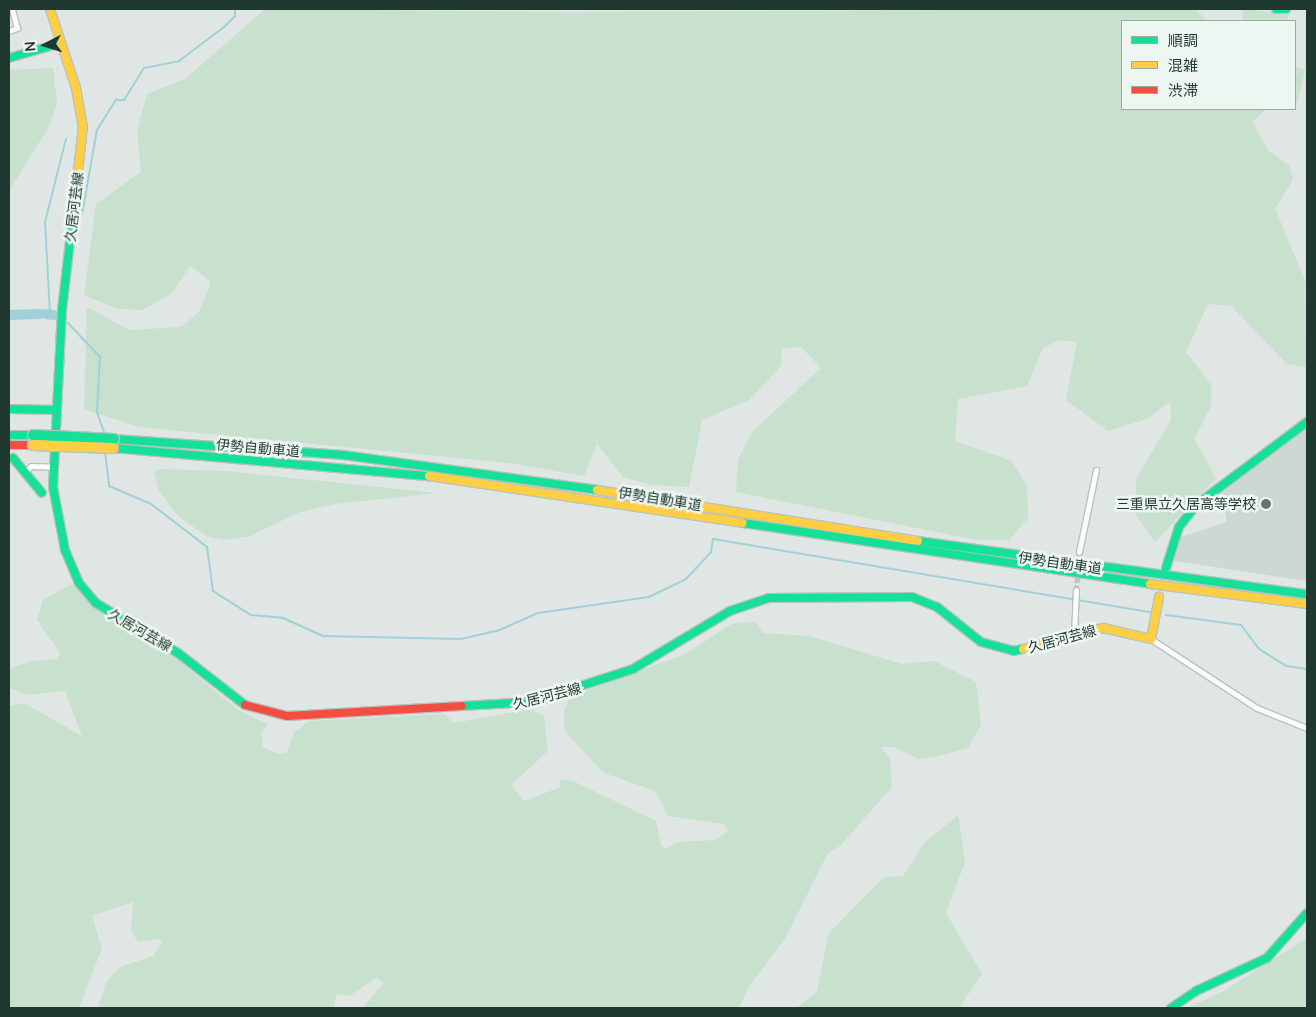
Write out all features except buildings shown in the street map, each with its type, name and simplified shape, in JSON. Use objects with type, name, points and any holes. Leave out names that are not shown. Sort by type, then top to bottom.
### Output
[{"type":"main road","name":"久居河芸線","points":[[50,9],[83,126],[62,310],[54,467],[55,508],[65,550],[90,597],[178,653],[245,705],[267,714],[531,702],[633,669],[730,610],[778,597],[912,597],[937,606],[981,642],[1007,650],[1032,649],[1074,635],[1103,628],[1151,639]]},
{"type":"main road","points":[[1276,9],[1286,9]]},
{"type":"main road","points":[[9,58],[61,43]]},
{"type":"main road","points":[[9,409],[57,410]]},
{"type":"main road","points":[[1166,568],[1180,527],[1196,505],[1307,422]]},
{"type":"main road","name":"伊勢自動車道","points":[[9,435],[33,440],[314,453],[516,477],[1035,560],[1307,594]]},
{"type":"main road","name":"伊勢自動車道","points":[[9,445],[33,440]]},
{"type":"main road","name":"伊勢自動車道","points":[[113,443],[515,486],[1034,569],[1307,604]]},
{"type":"main road","points":[[13,458],[42,493]]},
{"type":"main road","points":[[1151,639],[1159,597]]},
{"type":"main road","points":[[1171,1008],[1196,991],[1267,958],[1307,912]]},
{"type":"street","points":[[9,31],[17,28],[12,9]]},
{"type":"street","points":[[25,472],[31,466],[54,467]]},
{"type":"street","points":[[1080,552],[1096,470]]},
{"type":"street","points":[[1074,635],[1076,590]]},
{"type":"street","points":[[1151,639],[1257,708],[1307,728]]},
{"type":"shaded area","name":"三重県立久居高等学校","points":[[1307,422],[1307,581],[1168,560],[1181,537],[1227,522],[1221,486]]},
{"type":"green space","points":[[265,9],[568,12],[1196,9],[1206,20],[1121,20],[1121,110],[1265,110],[1253,122],[1268,150],[1290,166],[1293,180],[1275,208],[1305,281],[1306,367],[1287,364],[1231,306],[1208,304],[1186,352],[1211,385],[1211,406],[1194,439],[1216,478],[1155,542],[1136,516],[1136,478],[1171,420],[1170,402],[1147,419],[1108,431],[1066,400],[1077,342],[1060,340],[1043,348],[1027,386],[958,399],[955,441],[1012,461],[1027,486],[1028,518],[1009,540],[977,540],[736,492],[738,459],[752,432],[821,368],[801,347],[781,349],[782,365],[749,400],[702,420],[689,487],[652,485],[623,477],[597,444],[584,476],[509,463],[139,427],[84,409],[87,307],[129,330],[181,327],[199,312],[211,282],[190,266],[171,294],[142,310],[118,309],[84,295],[96,204],[141,172],[137,130],[147,94],[185,79]]},
{"type":"green space","points":[[1242,9],[1282,13],[1290,11],[1287,20],[1243,20]]},
{"type":"green space","points":[[1296,67],[1305,70],[1296,103]]},
{"type":"green space","points":[[53,68],[57,104],[50,125],[9,191],[9,70]]},
{"type":"green space","points":[[160,469],[226,471],[437,493],[335,504],[300,512],[250,536],[224,540],[206,536],[177,515],[159,491],[154,472]]},
{"type":"green space","points":[[72,584],[121,627],[161,646],[238,710],[267,724],[261,734],[263,747],[278,754],[287,753],[294,733],[309,721],[445,714],[453,723],[531,709],[544,716],[548,751],[511,785],[524,801],[561,787],[559,779],[573,781],[656,821],[661,845],[666,849],[678,842],[715,840],[728,831],[724,824],[668,816],[655,791],[604,773],[564,731],[564,711],[570,697],[685,654],[733,623],[755,622],[763,633],[809,636],[902,664],[934,661],[976,682],[981,725],[968,748],[934,757],[918,759],[894,747],[881,747],[890,759],[892,787],[840,846],[828,853],[786,937],[748,988],[739,1008],[363,1008],[384,982],[376,978],[349,996],[336,994],[334,1008],[98,1008],[106,982],[120,967],[153,956],[162,943],[159,939],[138,942],[131,931],[133,902],[92,916],[102,948],[79,1008],[9,1008],[9,706],[24,703],[82,736],[65,691],[27,695],[9,688],[9,669],[30,661],[57,659],[60,653],[37,620],[43,600]]},
{"type":"green space","points":[[958,815],[965,862],[946,913],[982,974],[959,1008],[796,1008],[817,992],[828,934],[884,877],[903,876],[924,843]]},
{"type":"green space","points":[[1307,938],[1307,1008],[1187,1008],[1222,992]]},
{"type":"waterway","points":[[82,214],[97,130],[116,100],[124,100],[144,68],[179,61],[224,27],[235,16],[235,9]]},
{"type":"waterway","points":[[50,314],[45,222],[66,139]]},
{"type":"waterway","points":[[9,315],[40,314]]},
{"type":"waterway","points":[[46,314],[54,315]]},
{"type":"waterway","points":[[68,323],[100,357],[97,412],[105,435]]},
{"type":"waterway","points":[[105,452],[109,486],[151,504],[207,547],[213,591],[251,615],[283,618],[323,636],[461,639],[497,631],[538,613],[649,597],[686,579],[711,552],[713,539],[1151,612]]},
{"type":"waterway","points":[[1166,615],[1241,625],[1259,649],[1286,666],[1307,669]]},
{"type":"tunnel","points":[[1076,590],[1078,575]]},
{"type":"traffic: fast","points":[[1276,9],[1286,9]]},
{"type":"traffic: fast","points":[[9,58],[61,43]]},
{"type":"traffic: fast","points":[[78,172],[62,310],[53,487],[65,550],[79,583],[96,603],[178,653],[245,705]]},
{"type":"traffic: fast","points":[[9,409],[57,410]]},
{"type":"traffic: fast","points":[[1166,568],[1179,527],[1196,505],[1307,422]]},
{"type":"traffic: fast","points":[[9,435],[33,435]]},
{"type":"traffic: fast","points":[[33,435],[114,439]]},
{"type":"traffic: fast","points":[[114,439],[343,455],[597,490]]},
{"type":"traffic: fast","points":[[113,448],[429,476]]},
{"type":"traffic: fast","points":[[13,458],[42,493]]},
{"type":"traffic: fast","points":[[743,523],[1150,584]]},
{"type":"traffic: fast","points":[[918,541],[1307,594]]},
{"type":"traffic: fast","points":[[462,706],[531,702],[633,669],[730,611],[769,598],[912,597],[937,607],[981,642],[1014,651],[1023,649]]},
{"type":"traffic: fast","points":[[1171,1008],[1196,991],[1267,958],[1307,913]]},
{"type":"traffic: slow","points":[[50,9],[76,88],[83,126],[78,172]]},
{"type":"traffic: slow","points":[[33,445],[113,448]]},
{"type":"traffic: slow","points":[[429,476],[743,523]]},
{"type":"traffic: slow","points":[[597,490],[918,541]]},
{"type":"traffic: slow","points":[[1150,584],[1307,604]]},
{"type":"traffic: slow","points":[[1023,649],[1103,628],[1151,639],[1159,597]]},
{"type":"traffic: jam","points":[[9,445],[33,445]]},
{"type":"traffic: jam","points":[[245,705],[287,716],[462,706]]},
{"type":"place","name":"三重県立久居高等学校","points":[[1266,504]]}]
